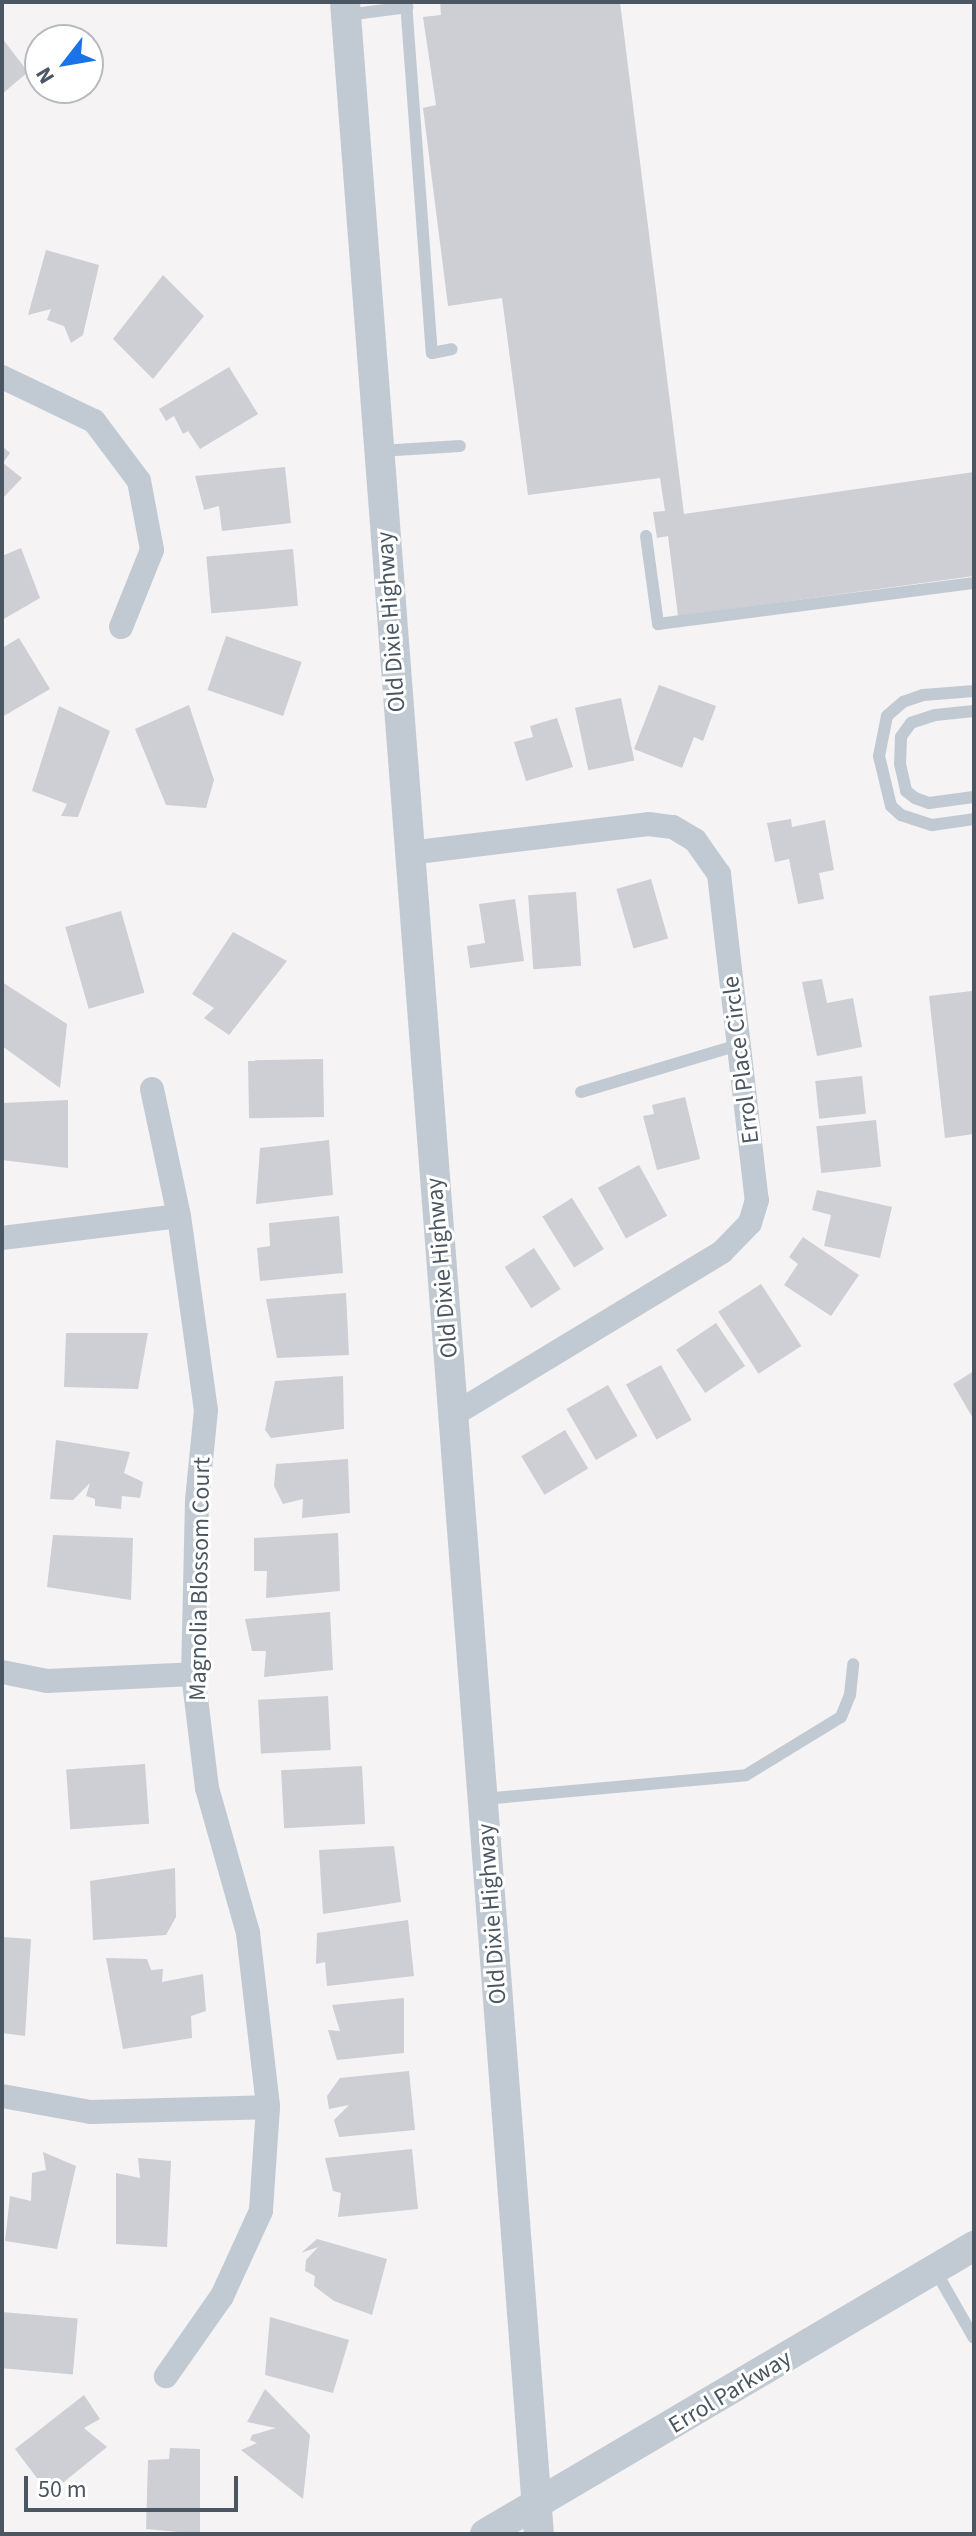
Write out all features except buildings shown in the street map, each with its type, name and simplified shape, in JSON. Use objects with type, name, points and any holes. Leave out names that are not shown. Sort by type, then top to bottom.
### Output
[{"type":"street","name":"Old Dixie Highway","points":[[345,8],[538,2519]]},
{"type":"street","points":[[2,377],[94,421],[139,481],[152,550],[121,627]]},
{"type":"street","name":"Errol Place Circle","points":[[409,853],[648,824],[673,827],[695,840],[719,874],[757,1200],[739,1238],[453,1415]]},
{"type":"street","name":"Magnolia Blossom Court","points":[[152,1089],[179,1216],[206,1410],[197,1500],[193,1674],[207,1788],[248,1933],[268,2107],[261,2211],[222,2296],[166,2376]]},
{"type":"street","points":[[2,1238],[179,1216]]},
{"type":"street","points":[[2,1672],[47,1681],[193,1674]]},
{"type":"street","points":[[2,2096],[91,2112],[268,2107]]},
{"type":"street","name":"Errol Parkway","points":[[485,2534],[538,2519],[974,2246]]},
{"type":"lane","points":[[345,8],[407,5],[432,353],[452,349]]},
{"type":"lane","points":[[378,451],[460,446]]},
{"type":"lane","points":[[646,536],[658,624],[974,583]]},
{"type":"lane","points":[[974,691],[923,695],[903,702],[887,716],[879,756],[891,806],[901,815],[932,825],[974,819]]},
{"type":"lane","points":[[974,711],[935,715],[911,723],[901,737],[900,764],[906,791],[915,798],[929,803],[974,797]]},
{"type":"lane","points":[[581,1092],[739,1045]]},
{"type":"lane","points":[[484,1799],[746,1775],[841,1717],[850,1695],[853,1664]]},
{"type":"lane","points":[[935,2270],[974,2338]]}]
